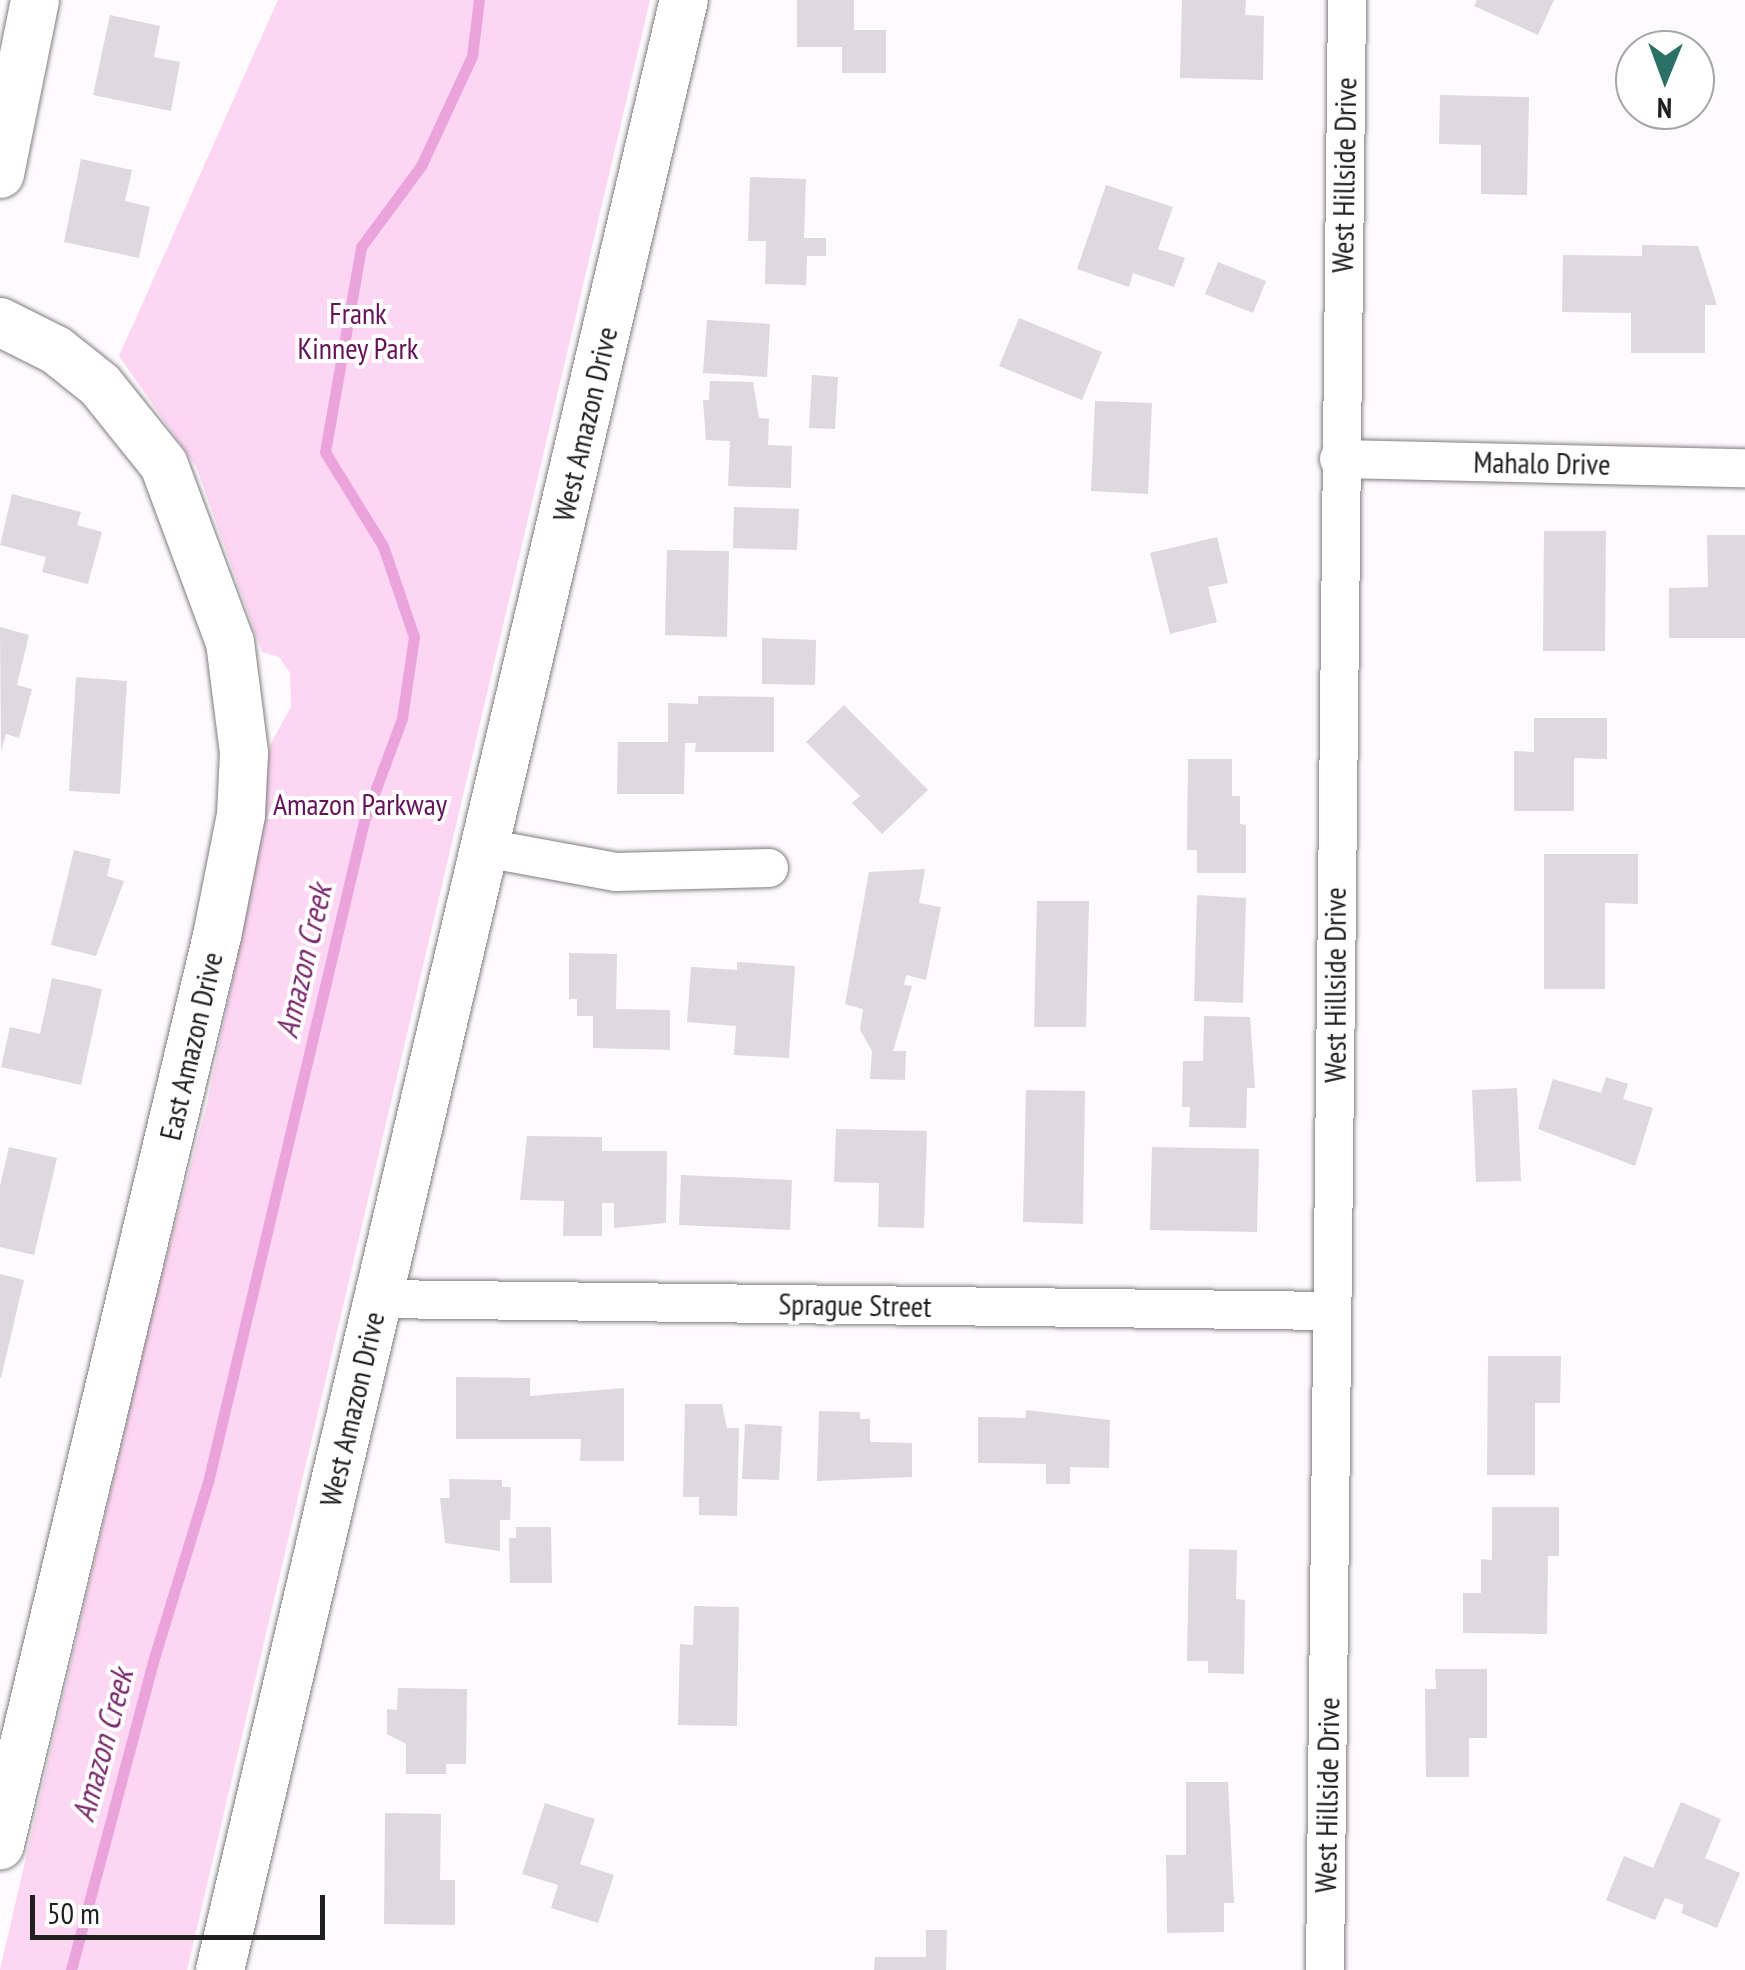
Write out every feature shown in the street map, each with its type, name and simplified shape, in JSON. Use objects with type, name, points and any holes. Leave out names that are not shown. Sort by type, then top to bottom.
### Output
[{"type":"street","points":[[0,174],[35,0]]},
{"type":"street","name":"West Amazon Drive","points":[[220,1970],[684,0]]},
{"type":"street","name":"West Hillside Drive","points":[[1324,1970],[1347,0]]},
{"type":"street","name":"East Amazon Drive","points":[[0,322],[56,350],[100,384],[164,465],[230,642],[244,753],[241,815],[217,936],[0,1845]]},
{"type":"street","name":"Mahalo Drive","points":[[1339,459],[1745,468]]},
{"type":"street","points":[[485,848],[616,872],[769,868]]},
{"type":"street","name":"Sprague Street","points":[[378,1299],[1332,1310]]},
{"type":"green space","points":[[278,0],[650,0],[187,1970],[0,1970],[152,1312],[207,1104],[257,860],[270,745],[291,707],[290,673],[279,657],[262,652],[196,466],[119,356]]},
{"type":"building","points":[[797,0],[854,0],[854,30],[886,30],[886,73],[842,73],[842,47],[797,47]]},
{"type":"building","points":[[1182,0],[1246,0],[1245,15],[1264,16],[1263,80],[1180,78]]},
{"type":"building","points":[[1477,0],[1554,0],[1538,35],[1474,6]]},
{"type":"building","points":[[110,15],[160,26],[154,57],[180,62],[171,111],[93,95]]},
{"type":"building","points":[[1440,95],[1529,97],[1527,195],[1481,194],[1481,145],[1439,144]]},
{"type":"building","points":[[81,159],[132,170],[125,201],[150,207],[139,258],[64,242]]},
{"type":"building","points":[[750,177],[806,179],[804,238],[826,238],[826,256],[807,256],[806,285],[765,284],[766,241],[748,241]]},
{"type":"building","points":[[1106,185],[1173,207],[1158,249],[1185,258],[1174,287],[1133,273],[1129,287],[1077,269]]},
{"type":"building","points":[[1642,245],[1698,246],[1717,305],[1705,305],[1705,353],[1631,353],[1631,313],[1562,312],[1563,255],[1642,256]]},
{"type":"building","points":[[1218,262],[1266,281],[1253,313],[1205,294]]},
{"type":"building","points":[[1019,318],[1102,352],[1082,400],[999,366]]},
{"type":"building","points":[[707,320],[770,324],[767,377],[703,373]]},
{"type":"building","points":[[812,375],[838,377],[835,429],[809,428]]},
{"type":"building","points":[[710,381],[753,382],[759,418],[769,419],[768,445],[792,446],[791,488],[728,486],[730,441],[706,440],[703,400],[709,400]]},
{"type":"building","points":[[1095,401],[1152,403],[1148,494],[1091,491]]},
{"type":"building","points":[[12,494],[81,512],[77,525],[102,532],[88,584],[42,572],[46,557],[0,545]]},
{"type":"building","points":[[734,507],[799,509],[797,550],[733,548]]},
{"type":"building","points":[[1544,531],[1606,531],[1605,651],[1543,651]]},
{"type":"building","points":[[1707,535],[1745,535],[1745,638],[1669,638],[1669,588],[1708,587]]},
{"type":"building","points":[[1217,537],[1228,583],[1208,587],[1217,622],[1170,634],[1150,553]]},
{"type":"building","points":[[667,550],[729,551],[727,637],[665,635]]},
{"type":"building","points":[[0,627],[29,635],[17,685],[32,689],[19,738],[6,734],[1,751]]},
{"type":"building","points":[[762,638],[816,640],[815,685],[762,684]]},
{"type":"building","points":[[76,677],[127,681],[120,794],[69,791]]},
{"type":"building","points":[[698,696],[774,697],[774,752],[695,752],[696,743],[685,743],[684,794],[617,794],[618,742],[668,742],[668,703],[698,704]]},
{"type":"building","points":[[844,705],[928,790],[882,834],[852,803],[860,796],[806,742]]},
{"type":"building","points":[[1534,718],[1607,718],[1607,759],[1574,758],[1574,811],[1514,811],[1514,751],[1534,752]]},
{"type":"building","points":[[1188,759],[1232,759],[1232,796],[1240,796],[1240,824],[1246,825],[1246,873],[1197,873],[1197,850],[1187,850]]},
{"type":"building","points":[[74,850],[111,859],[107,876],[124,881],[96,956],[51,945]]},
{"type":"building","points":[[1544,854],[1638,854],[1638,904],[1605,903],[1605,989],[1544,989]]},
{"type":"building","points":[[925,869],[919,903],[941,907],[926,980],[906,975],[904,985],[912,986],[893,1051],[906,1051],[905,1080],[870,1079],[872,1051],[860,1030],[863,1009],[845,1004],[869,872]]},
{"type":"building","points":[[1197,895],[1246,898],[1243,1003],[1194,1001]]},
{"type":"building","points":[[1037,901],[1089,901],[1086,1027],[1034,1027]]},
{"type":"building","points":[[569,953],[617,954],[616,1009],[670,1010],[670,1050],[593,1048],[593,1016],[577,1016],[577,999],[569,999]]},
{"type":"building","points":[[737,962],[795,966],[789,1058],[734,1055],[736,1026],[687,1022],[691,967],[737,970]]},
{"type":"building","points":[[52,978],[102,989],[81,1085],[1,1067],[10,1027],[40,1034]]},
{"type":"building","points":[[1204,1016],[1250,1017],[1255,1088],[1247,1088],[1246,1128],[1189,1127],[1190,1107],[1182,1107],[1183,1061],[1203,1061]]},
{"type":"building","points":[[1606,1077],[1628,1084],[1623,1099],[1653,1108],[1635,1166],[1538,1129],[1553,1079],[1601,1093]]},
{"type":"building","points":[[1517,1088],[1521,1181],[1476,1182],[1472,1090]]},
{"type":"building","points":[[1026,1090],[1085,1091],[1083,1224],[1023,1222]]},
{"type":"building","points":[[836,1129],[927,1131],[924,1228],[878,1227],[879,1183],[834,1182]]},
{"type":"building","points":[[527,1136],[602,1137],[602,1151],[667,1151],[666,1223],[614,1228],[614,1203],[602,1203],[602,1236],[563,1236],[564,1201],[520,1200]]},
{"type":"building","points":[[9,1147],[57,1158],[34,1255],[0,1247],[0,1186]]},
{"type":"building","points":[[1152,1147],[1259,1149],[1257,1232],[1150,1230]]},
{"type":"building","points":[[681,1175],[792,1180],[790,1230],[679,1225]]},
{"type":"building","points":[[0,1274],[24,1280],[1,1378],[0,1378]]},
{"type":"building","points":[[1488,1356],[1561,1356],[1560,1403],[1535,1403],[1535,1475],[1487,1475]]},
{"type":"building","points":[[456,1377],[530,1378],[530,1396],[624,1388],[624,1461],[580,1461],[581,1439],[456,1439]]},
{"type":"building","points":[[685,1404],[722,1404],[727,1428],[739,1428],[737,1516],[699,1515],[699,1497],[683,1497]]},
{"type":"building","points":[[1026,1410],[1110,1420],[1109,1468],[1070,1467],[1070,1484],[1046,1484],[1046,1464],[978,1463],[978,1417],[1026,1418]]},
{"type":"building","points":[[819,1411],[860,1412],[860,1419],[870,1419],[870,1442],[912,1443],[912,1477],[817,1481]]},
{"type":"building","points":[[745,1424],[782,1426],[779,1480],[742,1479]]},
{"type":"building","points":[[449,1479],[502,1480],[502,1487],[511,1487],[510,1520],[500,1520],[500,1551],[445,1543],[440,1498],[450,1498]]},
{"type":"building","points":[[1492,1507],[1559,1507],[1559,1556],[1548,1556],[1547,1634],[1463,1633],[1463,1593],[1481,1593],[1481,1559],[1492,1560]]},
{"type":"building","points":[[516,1527],[551,1527],[552,1583],[510,1583],[509,1538],[516,1538]]},
{"type":"building","points":[[1189,1549],[1237,1550],[1236,1599],[1245,1600],[1244,1674],[1208,1673],[1208,1661],[1187,1661]]},
{"type":"building","points":[[694,1606],[739,1607],[737,1726],[678,1725],[680,1644],[693,1645]]},
{"type":"building","points":[[1435,1669],[1487,1669],[1487,1738],[1469,1738],[1469,1777],[1426,1777],[1425,1689],[1436,1689]]},
{"type":"building","points":[[398,1688],[467,1689],[466,1764],[446,1764],[446,1774],[406,1774],[406,1744],[387,1734],[387,1709],[397,1710]]},
{"type":"building","points":[[1186,1782],[1228,1782],[1234,1903],[1224,1903],[1224,1932],[1167,1933],[1166,1855],[1186,1855]]},
{"type":"building","points":[[1681,1802],[1721,1819],[1705,1858],[1740,1873],[1717,1928],[1681,1913],[1684,1905],[1665,1898],[1655,1920],[1606,1900],[1624,1856],[1653,1868]]},
{"type":"building","points":[[545,1803],[595,1819],[580,1864],[614,1875],[598,1923],[551,1908],[558,1885],[522,1874]]},
{"type":"building","points":[[385,1813],[441,1814],[440,1880],[455,1880],[455,1925],[384,1924]]},
{"type":"building","points":[[926,1930],[947,1930],[946,1970],[874,1970],[875,1957],[926,1957]]},
{"type":"waterway","name":"Amazon Creek","points":[[71,1970],[155,1655],[208,1482],[364,821],[402,718],[414,637],[383,546],[325,452],[361,247],[421,166],[472,56],[479,0]]},
{"type":"park label","name":"Frank Kinney Park","points":[[358,330]]},
{"type":"park label","name":"Amazon Parkway","points":[[360,804]]}]
